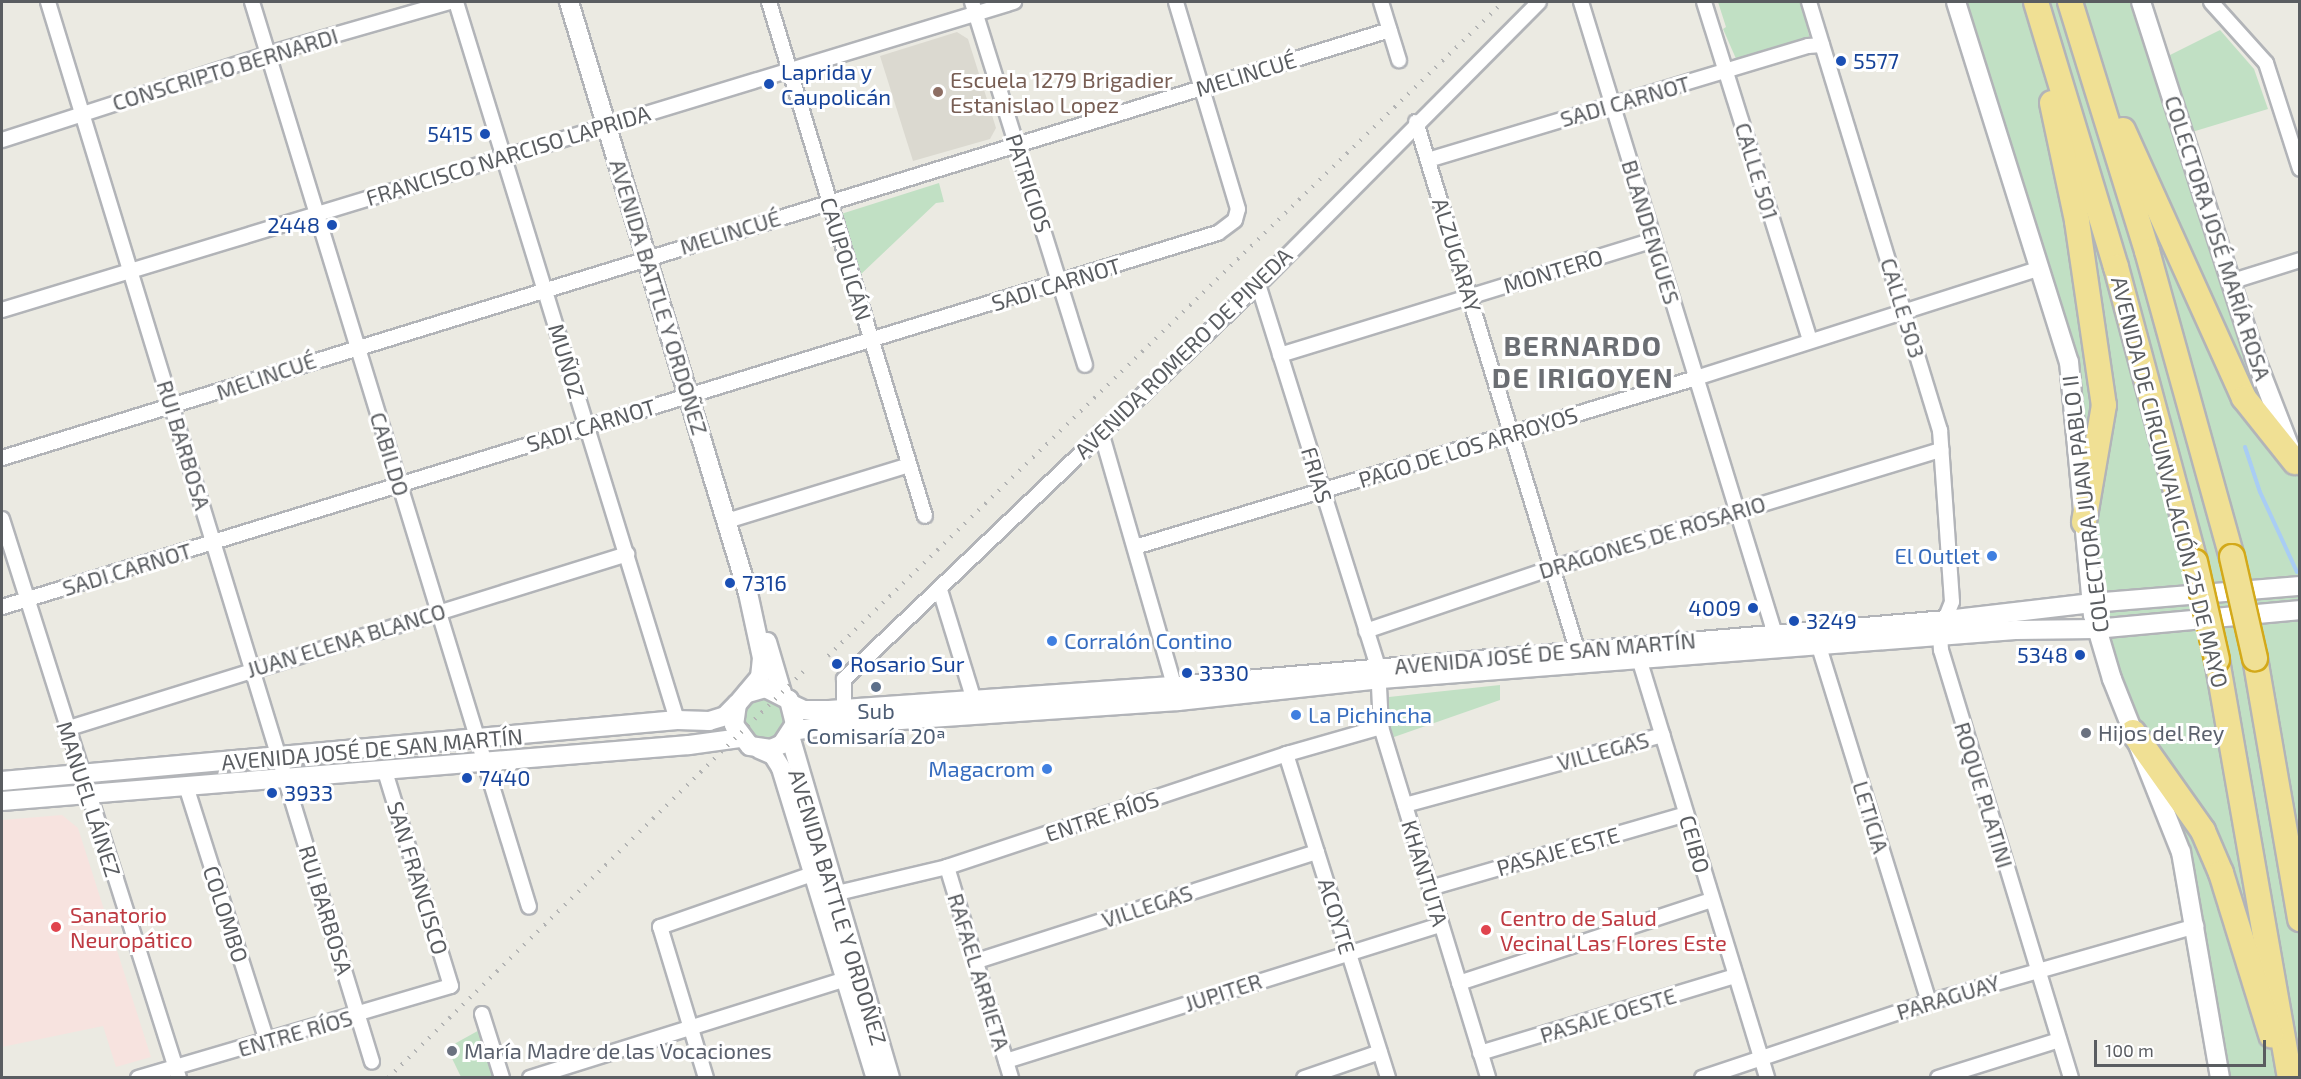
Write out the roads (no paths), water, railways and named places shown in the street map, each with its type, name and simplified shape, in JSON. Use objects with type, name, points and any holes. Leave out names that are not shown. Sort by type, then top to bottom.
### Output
[{"type":"highway","points":[[2028,2],[2077,221],[2104,405],[2084,522]]},
{"type":"highway","name":"AVENIDA DE CIRCUNVALACIÓN 25 DE MAYO","points":[[2036,2],[2116,267],[2195,562],[2217,660],[2290,1077]]},
{"type":"highway","points":[[2073,9],[2244,398],[2297,467]]},
{"type":"highway","name":"AVENIDA DE CIRCUNVALACIÓN 25 DE MAYO","points":[[2073,9],[2146,251],[2232,557],[2255,658],[2300,919]]},
{"type":"highway","points":[[2133,732],[2203,831],[2221,873],[2283,1077]]},
{"type":"main road","name":"AVENIDA BATTLE Y ORDOÑEZ","points":[[569,2],[748,593],[786,699]]},
{"type":"main road","name":"COLECTORA JUAN PABLO II","points":[[1956,2],[2069,362],[2096,629],[2133,732],[2181,852],[2196,926],[2220,1077]]},
{"type":"main road","name":"COLECTORA JOSÉ MARÍA ROSA","points":[[2141,2],[2254,355],[2297,467]]},
{"type":"main road","name":"AVENIDA JOSÉ DE SAN MARTÍN","points":[[1943,628],[2092,603],[2300,586]]},
{"type":"main road","name":"AVENIDA BATTLE Y ORDOÑEZ","points":[[742,698],[760,677],[762,658],[748,593]]},
{"type":"main road","name":"AVENIDA JOSÉ DE SAN MARTÍN","points":[[786,699],[804,710],[976,707],[1177,693],[1379,673],[1943,628],[2096,629],[2300,610]]},
{"type":"main road","name":"AVENIDA JOSÉ DE SAN MARTÍN","points":[[1638,653],[1775,634],[1816,638]]},
{"type":"main road","points":[[765,688],[786,699],[795,717],[791,733],[782,744],[759,749],[740,738],[734,725],[742,698],[765,688]]},
{"type":"main road","name":"AVENIDA JOSÉ DE SAN MARTÍN","points":[[2,781],[480,741],[677,720],[709,721],[725,716],[742,698]]},
{"type":"main road","name":"AVENIDA JOSÉ DE SAN MARTÍN","points":[[791,733],[976,707]]},
{"type":"main road","name":"AVENIDA BATTLE Y ORDOÑEZ","points":[[791,733],[820,871]]},
{"type":"main road","name":"AVENIDA JOSÉ DE SAN MARTÍN","points":[[2,801],[385,771],[740,738]]},
{"type":"main road","name":"AVENIDA BATTLE Y ORDOÑEZ","points":[[759,749],[773,755],[781,768],[820,871],[890,1077]]},
{"type":"main road","name":"AVENIDA BATTLE Y ORDOÑEZ","points":[[828,895],[846,979],[876,1077]]},
{"type":"street","name":"RUI BARBOSA","points":[[48,2],[372,1062]]},
{"type":"street","name":"CABILDO","points":[[252,2],[529,907]]},
{"type":"street","name":"CONSCRIPTO BERNARDI","points":[[2,140],[268,54],[449,2]]},
{"type":"street","name":"MUÑOZ","points":[[456,2],[677,720]]},
{"type":"street","name":"CAUPOLICÁN","points":[[769,2],[925,516]]},
{"type":"street","name":"FRANCISCO NARCISO LAPRIDA","points":[[2,310],[503,156],[790,71],[974,8],[1014,2]]},
{"type":"street","points":[[1176,2],[1202,88]]},
{"type":"street","points":[[1381,2],[1399,60]]},
{"type":"street","name":"AVENIDA ROMERO DE PINEDA","points":[[844,709],[844,679],[940,590],[1101,432],[1258,284],[1416,122],[1539,2]]},
{"type":"street","name":"BLANDENGUES","points":[[1581,2],[1775,634]]},
{"type":"street","name":"CALLE 501","points":[[1704,2],[1810,341]]},
{"type":"street","name":"CALLE 503","points":[[1809,2],[1940,430],[1952,602],[1943,628]]},
{"type":"street","points":[[2211,2],[2266,63],[2300,169]]},
{"type":"street","name":"PATRICIOS","points":[[974,8],[1085,365]]},
{"type":"street","name":"MELINCUÉ","points":[[2,458],[172,408],[358,345],[1017,147],[1390,30]]},
{"type":"street","name":"SADI CARNOT","points":[[1428,160],[1725,71],[1822,45]]},
{"type":"street","name":"SADI CARNOT","points":[[2,607],[214,543],[586,425],[1206,239],[1235,220],[1238,209],[1202,88]]},
{"type":"street","name":"ALZUGARAY","points":[[1416,122],[1579,657]]},
{"type":"street","name":"MONTERO","points":[[1280,355],[1654,240]]},
{"type":"street","points":[[2232,281],[2300,260]]},
{"type":"street","name":"PAGO DE LOS ARROYOS","points":[[1135,547],[1696,378],[2041,268]]},
{"type":"street","name":"FRIAS","points":[[1258,284],[1379,673]]},
{"type":"street","points":[[1101,432],[1177,693]]},
{"type":"street","name":"DRAGONES DE ROSARIO","points":[[1366,631],[1552,568],[1737,510],[1941,450]]},
{"type":"street","points":[[727,521],[909,465]]},
{"type":"street","name":"MANUEL LÁINEZ","points":[[2,519],[66,729],[177,1072]]},
{"type":"street","name":"JUAN ELENA BLANCO","points":[[66,729],[627,554]]},
{"type":"street","points":[[940,590],[976,707]]},
{"type":"street","name":"ROQUE PLATINI","points":[[1943,628],[1944,661],[2071,1077]]},
{"type":"street","name":"LETICIA","points":[[1816,638],[1929,1002]]},
{"type":"street","name":"CEIBO","points":[[1638,653],[1767,1077]]},
{"type":"street","name":"KHANTUTA","points":[[1379,673],[1381,727],[1488,1077]]},
{"type":"street","name":"ENTRE RÍOS","points":[[828,895],[947,867],[1286,754],[1381,727]]},
{"type":"street","name":"VILLEGAS","points":[[1404,805],[1663,735]]},
{"type":"street","name":"ACOYTE","points":[[1286,754],[1388,1077]]},
{"type":"street","name":"SAN FRANCISCO","points":[[385,771],[451,986]]},
{"type":"street","name":"COLOMBO","points":[[186,786],[267,1041]]},
{"type":"street","name":"PASAJE ESTE","points":[[1430,888],[1686,814]]},
{"type":"street","name":"VILLEGAS","points":[[976,961],[1317,852]]},
{"type":"street","name":"RAFAEL ARRIETA","points":[[947,867],[1011,1077]]},
{"type":"street","points":[[706,1077],[660,927],[820,871]]},
{"type":"street","points":[[1459,983],[1712,900]]},
{"type":"street","name":"JUPITER","points":[[1006,1062],[1348,952],[1441,925]]},
{"type":"street","name":"PARAGUAY","points":[[1702,1077],[1929,1002],[2196,926]]},
{"type":"street","name":"PASAJE OESTE","points":[[1480,1053],[1736,976]]},
{"type":"street","points":[[530,1077],[846,979]]},
{"type":"street","name":"ENTRE RÍOS","points":[[138,1077],[177,1072],[267,1041],[451,986]]},
{"type":"street","points":[[482,1014],[502,1077]]},
{"type":"street","points":[[1938,1077],[2059,1040]]},
{"type":"street","points":[[1304,1077],[1380,1052]]},
{"type":"waterway","points":[[2245,447],[2260,492],[2297,572]]},
{"type":"railway","points":[[828,656],[1503,2]]},
{"type":"railway","points":[[388,1078],[808,667]]},
{"type":"place","name":"5577","points":[[1841,61]]},
{"type":"place","name":"Laprida y Caupolicán","points":[[769,84]]},
{"type":"place","name":"Escuela 1279 Brigadier Estanislao Lopez","points":[[938,92]]},
{"type":"place","name":"5415","points":[[485,134]]},
{"type":"place","name":"2448","points":[[332,225]]},
{"type":"place","name":"El Outlet","points":[[1992,556]]},
{"type":"place","name":"7316","points":[[730,583]]},
{"type":"place","name":"4009","points":[[1753,608]]},
{"type":"place","name":"3249","points":[[1794,621]]},
{"type":"place","name":"Corralón Contino","points":[[1052,641]]},
{"type":"place","name":"5348","points":[[2080,655]]},
{"type":"place","name":"Rosario Sur","points":[[837,664]]},
{"type":"place","name":"3330","points":[[1187,673]]},
{"type":"place","name":"Sub Comisaría 20ª","points":[[876,687]]},
{"type":"place","name":"La Pichincha","points":[[1296,715]]},
{"type":"place","name":"Hijos del Rey","points":[[2086,733]]},
{"type":"place","name":"Magacrom","points":[[1047,769]]},
{"type":"place","name":"7440","points":[[467,778]]},
{"type":"place","name":"3933","points":[[272,793]]},
{"type":"place","name":"Sanatorio Neuropático","points":[[56,927]]},
{"type":"place","name":"Centro de Salud Vecinal Las Flores Este","points":[[1486,930]]},
{"type":"place","name":"María Madre de las Vocaciones","points":[[452,1051]]},
{"type":"district","name":"BERNARDO DE IRIGOYEN","points":[[1583,361]]}]
